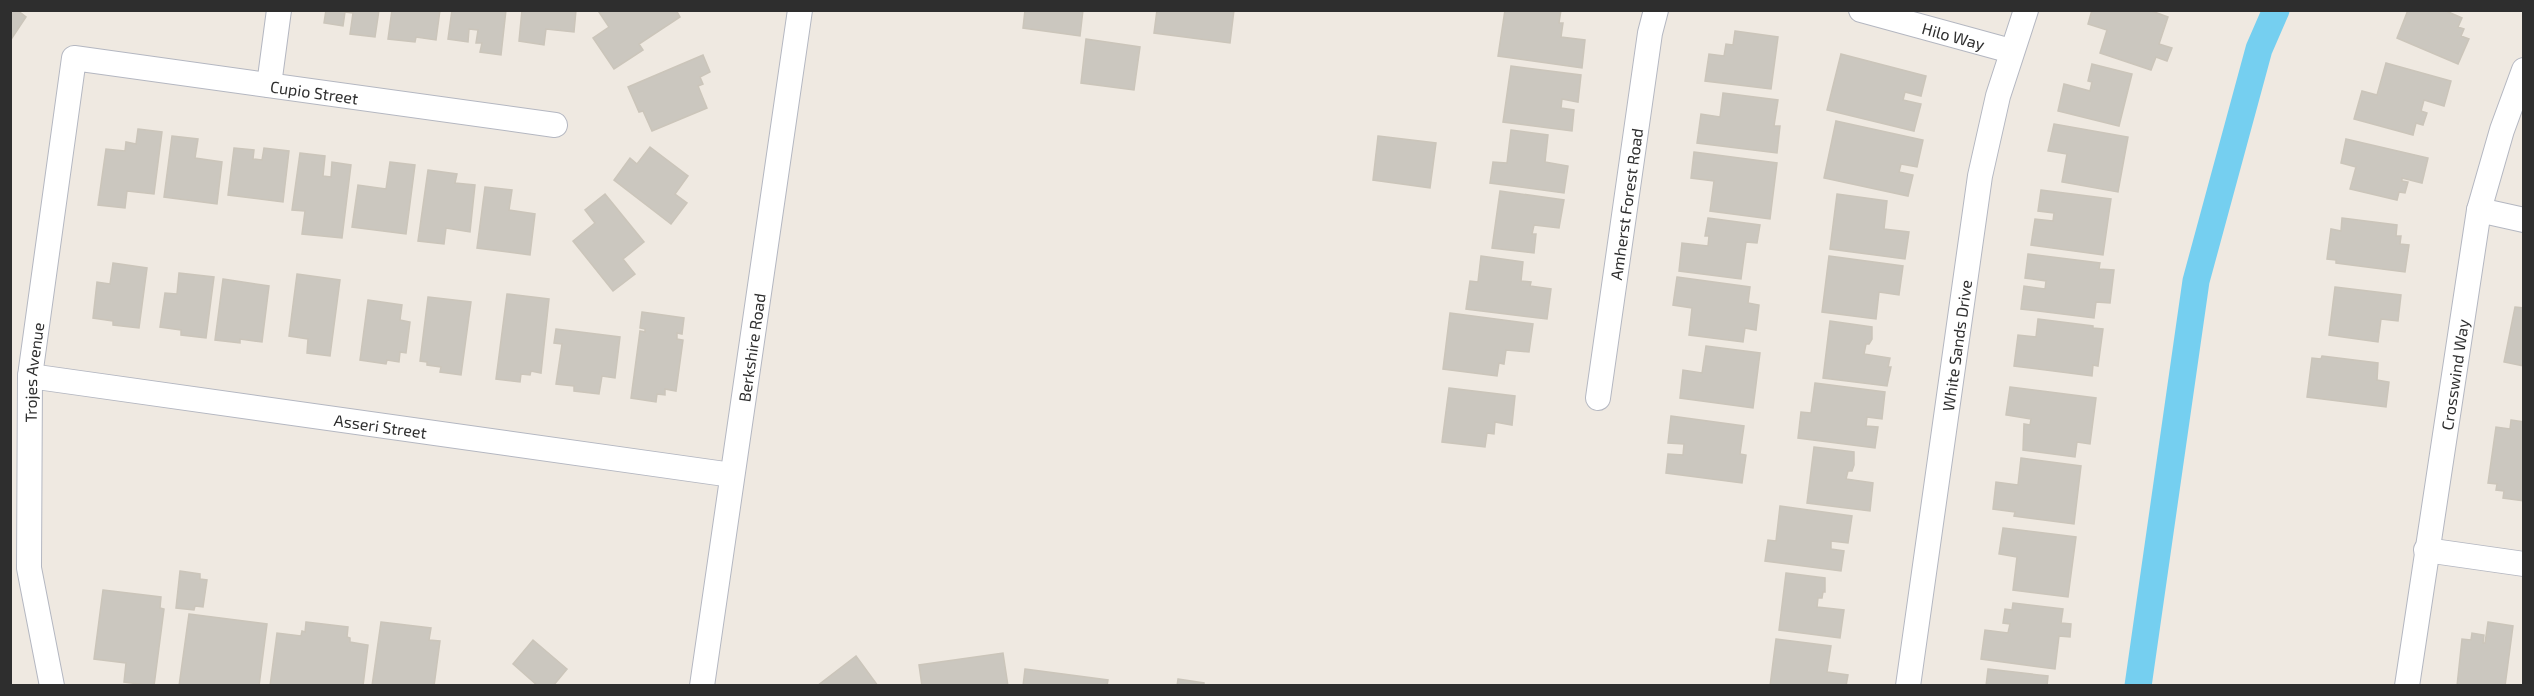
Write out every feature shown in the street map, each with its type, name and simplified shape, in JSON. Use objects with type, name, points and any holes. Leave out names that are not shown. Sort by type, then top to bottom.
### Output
[{"type":"street","points":[[268,85],[279,10]]},
{"type":"street","name":"Berkshire Road","points":[[702,686],[800,10]]},
{"type":"street","name":"Amherst Forest Road","points":[[1598,398],[1650,33],[1656,10]]},
{"type":"street","name":"Hilo Way","points":[[1861,10],[2011,51]]},
{"type":"street","name":"White Sands Drive","points":[[1908,686],[1980,176],[1998,96],[2026,10]]},
{"type":"street","name":"Cupio Street","points":[[74,58],[555,125]]},
{"type":"street","name":"Trojes Avenue","points":[[52,686],[20,567],[30,376],[74,58]]},
{"type":"street","name":"Crosswind Way","points":[[2407,686],[2479,210],[2502,129],[2523,70]]},
{"type":"street","points":[[2479,210],[2523,220]]},
{"type":"street","name":"Asseri Street","points":[[30,376],[732,475]]},
{"type":"street","points":[[2426,550],[2523,564]]},
{"type":"building","points":[[10,10],[17,10],[26,17],[12,38]]},
{"type":"building","points":[[326,10],[379,10],[375,37],[350,34],[353,13],[345,12],[343,26],[324,23]]},
{"type":"building","points":[[392,10],[440,10],[436,40],[416,37],[415,42],[388,39]]},
{"type":"building","points":[[452,10],[506,10],[501,55],[480,52],[482,43],[476,43],[478,30],[469,29],[468,42],[448,39]]},
{"type":"building","points":[[522,10],[576,10],[574,32],[546,29],[544,45],[519,41]]},
{"type":"building","points":[[601,10],[676,10],[680,17],[639,44],[643,50],[614,69],[593,38],[609,27],[599,12]]},
{"type":"building","points":[[1025,10],[1083,10],[1080,36],[1023,28]]},
{"type":"building","points":[[1157,10],[1234,10],[1230,43],[1154,33]]},
{"type":"building","points":[[1505,10],[1561,10],[1559,23],[1563,23],[1561,37],[1585,40],[1582,68],[1498,56]]},
{"type":"building","points":[[2092,10],[2149,10],[2168,17],[2159,44],[2172,48],[2167,61],[2156,57],[2151,70],[2100,53],[2107,30],[2088,24]]},
{"type":"building","points":[[2408,10],[2444,10],[2462,18],[2458,27],[2464,29],[2461,36],[2469,39],[2458,64],[2397,38]]},
{"type":"building","points":[[1735,31],[1778,37],[1771,89],[1705,81],[1709,54],[1724,56],[1726,44],[1733,45]]},
{"type":"building","points":[[1086,39],[1140,47],[1134,90],[1081,83]]},
{"type":"building","points":[[1841,54],[1926,76],[1921,96],[1905,92],[1903,100],[1921,104],[1914,131],[1827,110]]},
{"type":"building","points":[[703,55],[710,72],[700,77],[703,84],[698,86],[707,108],[652,131],[643,111],[639,112],[628,87]]},
{"type":"building","points":[[2386,63],[2451,81],[2444,106],[2424,100],[2421,111],[2427,113],[2423,125],[2416,123],[2413,135],[2354,119],[2362,91],[2377,95]]},
{"type":"building","points":[[2092,64],[2132,74],[2119,126],[2058,111],[2064,84],[2090,91],[2092,82],[2088,81]]},
{"type":"building","points":[[1511,66],[1581,75],[1578,102],[1562,99],[1561,108],[1574,110],[1572,131],[1503,122]]},
{"type":"building","points":[[1723,93],[1778,100],[1774,126],[1780,126],[1777,153],[1697,143],[1701,114],[1720,117]]},
{"type":"building","points":[[1836,121],[1923,140],[1917,167],[1901,164],[1899,172],[1913,175],[1908,196],[1824,178]]},
{"type":"building","points":[[2054,124],[2128,137],[2118,192],[2062,182],[2067,154],[2048,151]]},
{"type":"building","points":[[138,129],[162,132],[154,194],[127,191],[125,208],[98,205],[106,149],[125,151],[126,142],[136,144]]},
{"type":"building","points":[[1511,130],[1548,135],[1545,162],[1568,166],[1564,193],[1490,183],[1493,162],[1507,163]]},
{"type":"building","points":[[172,136],[198,139],[195,158],[222,162],[217,204],[164,197]]},
{"type":"building","points":[[1378,136],[1436,143],[1430,188],[1373,180]]},
{"type":"building","points":[[2346,139],[2428,158],[2422,183],[2402,178],[2402,181],[2408,182],[2405,193],[2399,192],[2397,200],[2350,189],[2356,167],[2341,163]]},
{"type":"building","points":[[650,147],[688,176],[675,194],[687,203],[671,224],[614,180],[630,158],[637,164]]},
{"type":"building","points":[[234,148],[254,150],[253,159],[262,160],[264,148],[289,151],[283,202],[228,195]]},
{"type":"building","points":[[1694,152],[1777,163],[1770,219],[1710,211],[1714,181],[1691,178]]},
{"type":"building","points":[[300,153],[325,156],[323,176],[331,177],[332,162],[351,165],[342,238],[302,234],[305,211],[292,210]]},
{"type":"building","points":[[390,162],[415,165],[406,234],[352,227],[358,185],[386,189]]},
{"type":"building","points":[[428,170],[457,174],[455,183],[475,185],[470,232],[446,228],[444,244],[418,241]]},
{"type":"building","points":[[485,187],[512,190],[509,210],[535,214],[530,255],[477,248]]},
{"type":"building","points":[[2041,190],[2111,199],[2103,255],[2031,245],[2035,219],[2053,221],[2054,213],[2038,211]]},
{"type":"building","points":[[1500,191],[1564,200],[1559,228],[1534,225],[1532,234],[1536,234],[1534,253],[1492,248]]},
{"type":"building","points":[[605,194],[644,242],[623,259],[635,274],[613,291],[573,241],[595,223],[585,210]]},
{"type":"building","points":[[1837,194],[1887,201],[1884,229],[1909,232],[1905,259],[1830,249]]},
{"type":"building","points":[[1708,218],[1760,225],[1757,243],[1746,242],[1741,279],[1679,271],[1682,243],[1708,246],[1709,236],[1705,236]]},
{"type":"building","points":[[2342,218],[2397,225],[2396,236],[2401,236],[2400,244],[2409,245],[2405,272],[2336,263],[2336,260],[2327,259],[2331,229],[2341,231]]},
{"type":"building","points":[[2028,254],[2100,263],[2099,269],[2114,270],[2110,303],[2096,302],[2094,318],[2021,309],[2024,286],[2045,289],[2046,281],[2025,278]]},
{"type":"building","points":[[1481,256],[1523,262],[1521,281],[1531,282],[1530,286],[1551,289],[1547,319],[1466,309],[1470,281],[1478,282]]},
{"type":"building","points":[[1829,256],[1903,266],[1899,295],[1879,292],[1876,319],[1822,312]]},
{"type":"building","points":[[113,263],[147,268],[139,328],[113,325],[113,321],[93,318],[97,282],[110,284]]},
{"type":"building","points":[[179,273],[214,277],[206,338],[181,335],[181,330],[160,327],[165,293],[177,294]]},
{"type":"building","points":[[297,274],[340,280],[330,356],[307,353],[308,339],[289,336]]},
{"type":"building","points":[[1677,277],[1750,287],[1748,303],[1759,305],[1756,330],[1745,328],[1743,342],[1689,335],[1692,308],[1673,305]]},
{"type":"building","points":[[223,279],[269,286],[262,342],[240,339],[240,343],[215,340]]},
{"type":"building","points":[[2335,287],[2401,295],[2398,321],[2381,319],[2378,342],[2329,335]]},
{"type":"building","points":[[507,294],[549,299],[541,373],[531,371],[530,375],[521,374],[520,382],[496,379]]},
{"type":"building","points":[[428,297],[471,302],[461,375],[440,372],[441,367],[427,365],[427,362],[420,361]]},
{"type":"building","points":[[368,300],[402,305],[400,320],[410,322],[406,353],[400,352],[399,362],[387,360],[386,364],[360,360]]},
{"type":"building","points":[[2515,307],[2524,308],[2524,366],[2504,362]]},
{"type":"building","points":[[642,312],[684,318],[682,334],[677,333],[677,339],[683,340],[676,391],[665,389],[665,395],[657,394],[656,402],[631,398],[640,331],[645,332],[645,329],[640,328]]},
{"type":"building","points":[[1450,313],[1533,324],[1529,352],[1506,350],[1504,364],[1499,363],[1497,376],[1443,369]]},
{"type":"building","points":[[2038,319],[2103,329],[2098,366],[2093,365],[2092,376],[2014,366],[2018,335],[2036,337]]},
{"type":"building","points":[[1830,321],[1872,327],[1872,339],[1869,344],[1866,344],[1864,354],[1890,358],[1888,367],[1891,367],[1887,386],[1823,378]]},
{"type":"building","points":[[556,329],[620,337],[615,378],[602,376],[599,394],[574,391],[574,386],[556,384],[562,344],[554,343]]},
{"type":"building","points":[[1706,346],[1760,353],[1753,408],[1680,398],[1683,370],[1702,373]]},
{"type":"building","points":[[2322,356],[2378,363],[2377,380],[2389,382],[2386,407],[2307,397],[2312,358],[2321,359]]},
{"type":"building","points":[[1815,383],[1885,392],[1882,419],[1867,417],[1866,426],[1878,427],[1875,448],[1798,438],[1801,412],[1811,413]]},
{"type":"building","points":[[2010,387],[2096,398],[2090,444],[2077,442],[2075,457],[2023,450],[2024,424],[2030,425],[2031,419],[2006,415]]},
{"type":"building","points":[[1449,388],[1515,396],[1512,425],[1495,422],[1494,434],[1487,433],[1485,447],[1442,442]]},
{"type":"building","points":[[1671,416],[1744,426],[1740,454],[1746,455],[1742,483],[1666,473],[1668,454],[1683,455],[1684,444],[1668,443]]},
{"type":"building","points":[[2511,420],[2524,422],[2524,501],[2503,498],[2504,491],[2496,490],[2497,484],[2488,483],[2496,427],[2510,429]]},
{"type":"building","points":[[1814,447],[1854,452],[1854,465],[1852,471],[1848,471],[1846,479],[1873,483],[1870,511],[1807,503]]},
{"type":"building","points":[[2021,458],[2081,466],[2074,524],[2014,516],[2015,512],[1993,509],[1996,482],[2018,485]]},
{"type":"building","points":[[1780,506],[1852,516],[1848,543],[1831,541],[1831,549],[1844,551],[1841,571],[1765,561],[1768,540],[1776,541]]},
{"type":"building","points":[[2003,528],[2076,537],[2068,597],[2013,590],[2017,557],[1999,554]]},
{"type":"building","points":[[180,571],[200,574],[200,579],[207,580],[203,607],[195,606],[194,610],[176,608]]},
{"type":"building","points":[[1786,573],[1825,578],[1825,592],[1822,598],[1818,598],[1817,607],[1844,610],[1840,638],[1779,630]]},
{"type":"building","points":[[103,590],[161,597],[160,608],[164,609],[154,686],[124,682],[126,663],[94,659]]},
{"type":"building","points":[[2013,603],[2063,609],[2061,623],[2071,624],[2070,637],[2059,636],[2055,669],[1981,659],[1985,630],[2008,633],[2010,624],[2003,623],[2005,609],[2012,610]]},
{"type":"building","points":[[189,614],[267,624],[259,686],[179,686]]},
{"type":"building","points":[[306,622],[348,627],[347,637],[350,638],[350,642],[368,645],[363,686],[270,686],[277,633],[301,636],[302,631],[305,632]]},
{"type":"building","points":[[381,622],[431,628],[429,640],[440,641],[434,686],[372,686]]},
{"type":"building","points":[[2488,622],[2513,626],[2505,686],[2457,686],[2462,639],[2471,640],[2472,633],[2484,635],[2483,643],[2485,643]]},
{"type":"building","points":[[1776,639],[1831,646],[1827,672],[1848,675],[1846,686],[1770,686]]},
{"type":"building","points":[[533,640],[567,669],[553,686],[538,686],[513,664]]},
{"type":"building","points":[[1003,653],[1008,686],[922,686],[919,665]]},
{"type":"building","points":[[856,656],[878,686],[817,686]]},
{"type":"building","points":[[1025,669],[1108,680],[1107,686],[1023,686]]},
{"type":"building","points":[[1988,669],[2048,676],[2047,686],[1986,686]]},
{"type":"building","points":[[1178,679],[1204,683],[1204,686],[1177,686]]},
{"type":"waterway","points":[[2138,686],[2196,281],[2259,49],[2276,10]]}]
